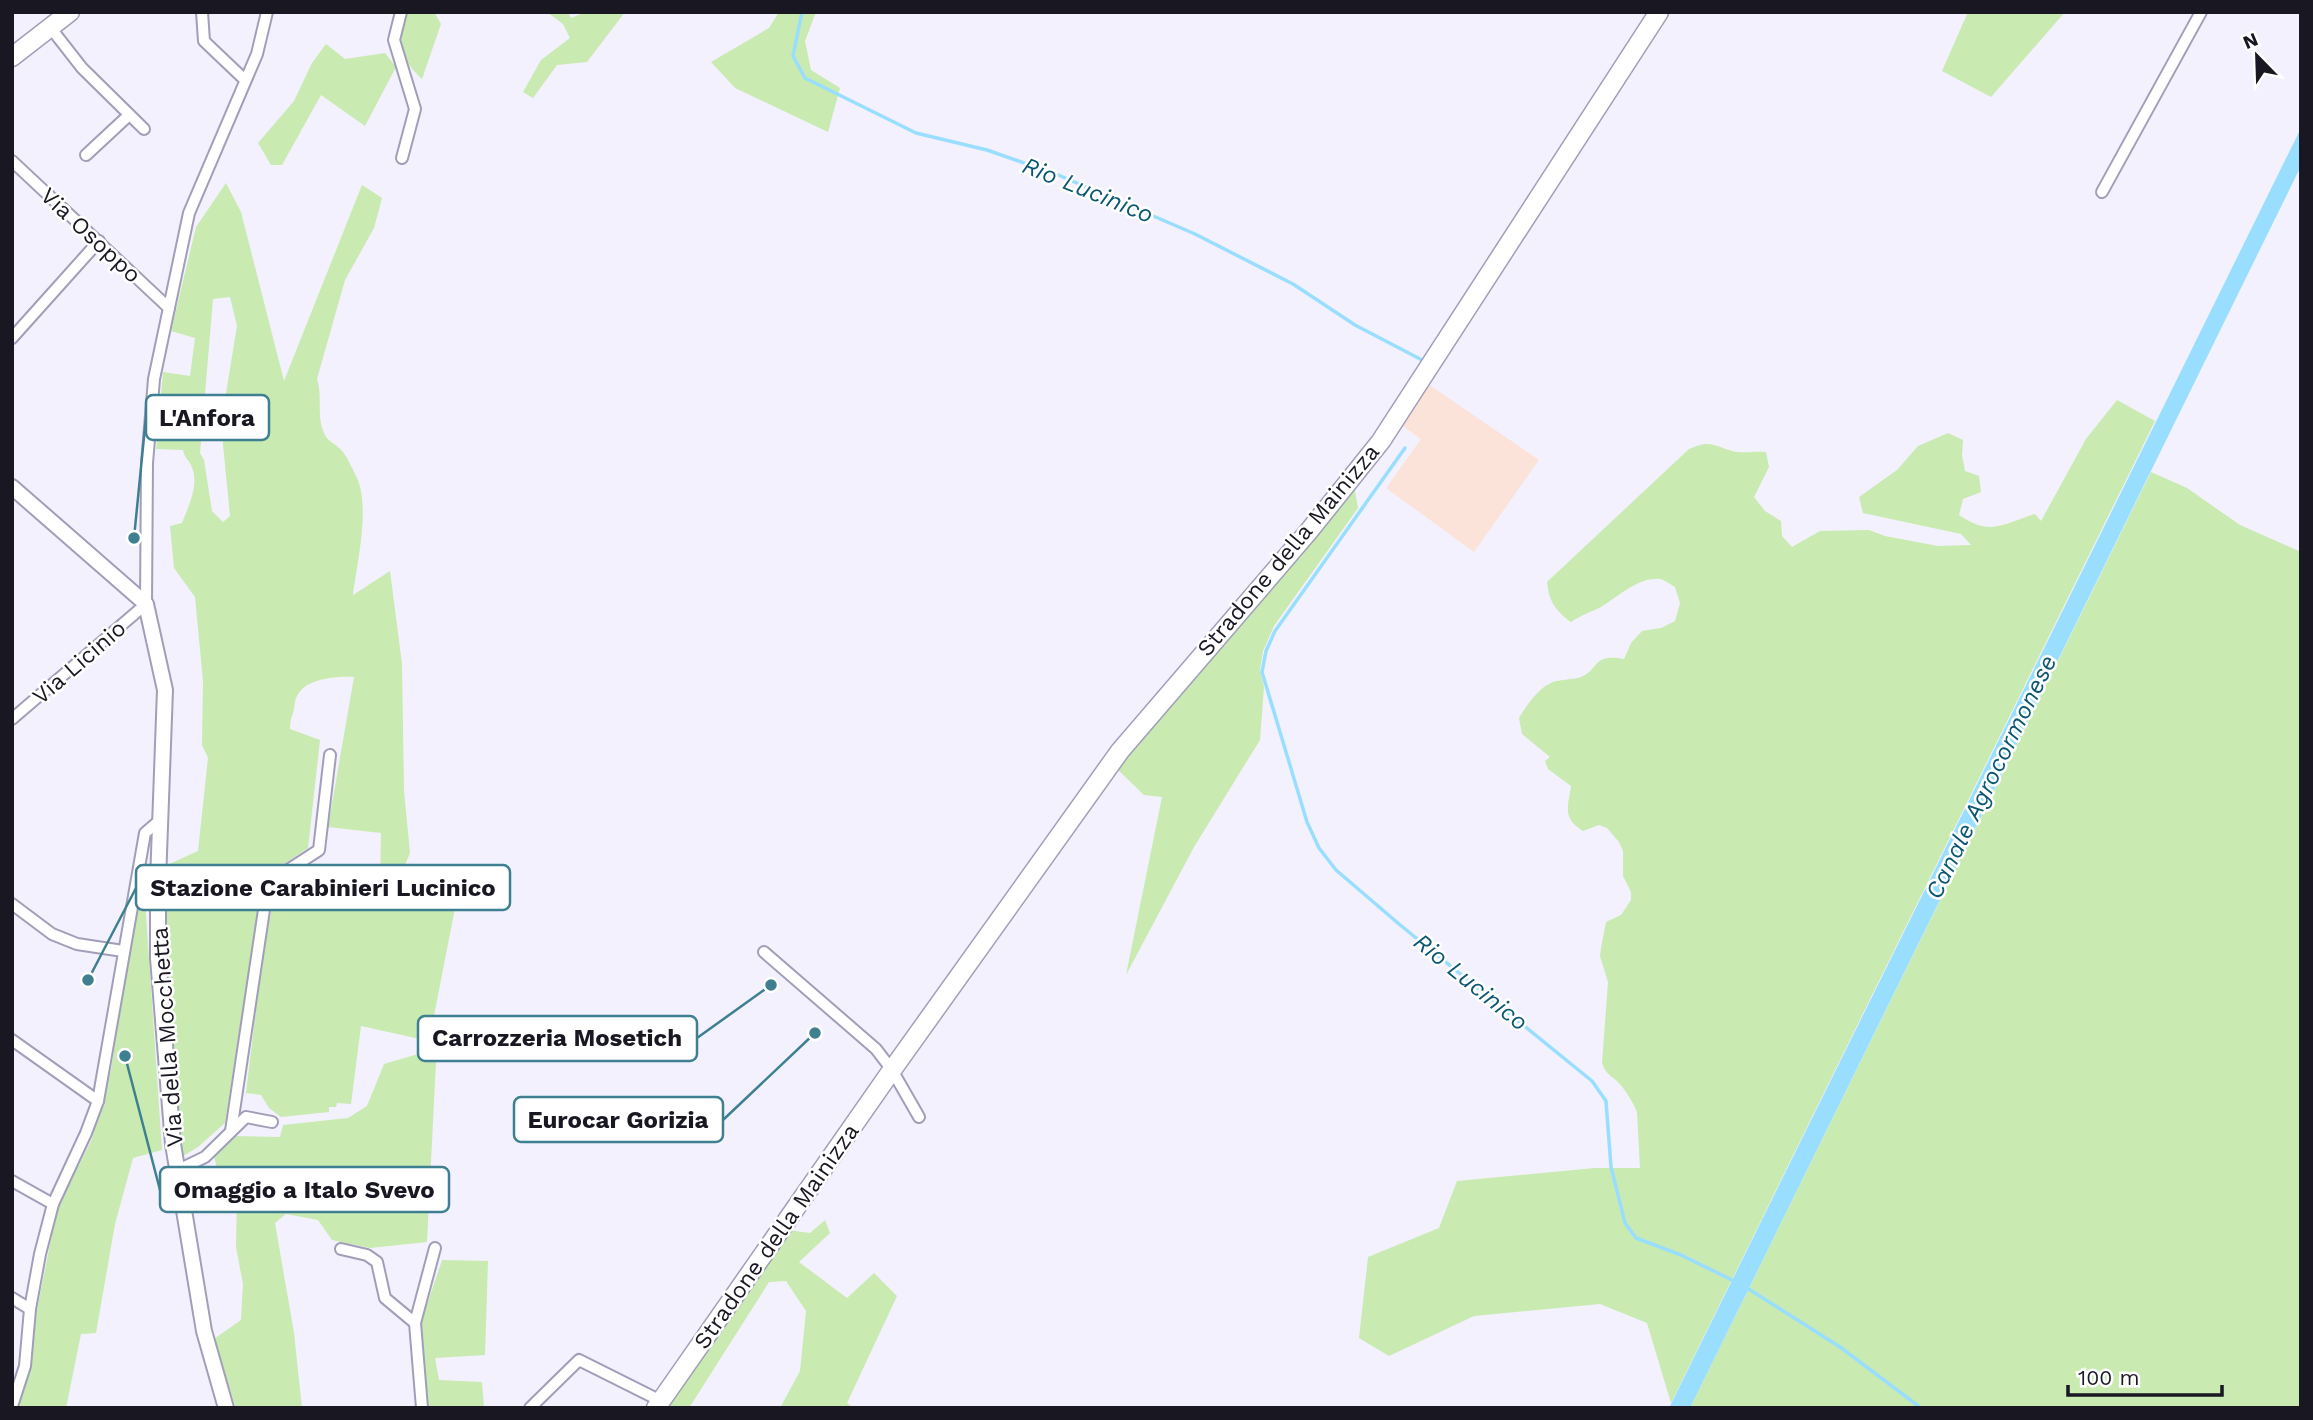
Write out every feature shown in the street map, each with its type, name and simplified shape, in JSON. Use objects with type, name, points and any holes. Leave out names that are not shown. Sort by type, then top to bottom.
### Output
[{"type":"main road","points":[[12,57],[70,12]]},
{"type":"main road","name":"Stradone della Mainizza","points":[[658,1404],[1119,751],[1308,531],[1381,441],[1659,12]]},
{"type":"street","points":[[202,12],[204,41],[245,80]]},
{"type":"street","points":[[146,604],[148,451],[153,379],[189,213],[257,54],[267,12]]},
{"type":"street","points":[[401,12],[394,40],[415,109],[402,158]]},
{"type":"street","points":[[2102,192],[2201,12]]},
{"type":"street","points":[[50,27],[82,68],[144,129]]},
{"type":"street","points":[[86,155],[128,116]]},
{"type":"street","name":"Via Osoppo","points":[[12,162],[169,308]]},
{"type":"street","points":[[12,338],[99,241]]},
{"type":"street","points":[[12,487],[146,604]]},
{"type":"street","name":"Via Licinio","points":[[12,719],[146,604]]},
{"type":"street","name":"Via della Mocchetta","points":[[146,604],[165,690],[158,958],[176,1171],[204,1331],[226,1408]]},
{"type":"street","points":[[231,1131],[268,883],[319,850],[330,755]]},
{"type":"street","points":[[12,1406],[25,1366],[30,1309],[52,1204],[98,1101],[145,833],[160,820]]},
{"type":"street","points":[[12,904],[52,934],[78,944],[123,951]]},
{"type":"street","points":[[764,952],[876,1049],[892,1070],[919,1117]]},
{"type":"street","points":[[12,1040],[98,1101]]},
{"type":"street","name":"Via della Mocchetta","points":[[176,1171],[205,1157],[246,1117],[272,1122]]},
{"type":"street","points":[[12,1181],[52,1204]]},
{"type":"street","points":[[422,1408],[415,1323],[435,1248]]},
{"type":"street","points":[[341,1249],[367,1255],[377,1262],[385,1298],[415,1323]]},
{"type":"street","points":[[12,1298],[30,1309]]},
{"type":"street","name":"Stradone della Mainizza","points":[[530,1408],[579,1360],[658,1404]]},
{"type":"shaded area","points":[[1425,382],[1539,460],[1474,552],[1386,488],[1421,439],[1401,425]]},
{"type":"green space","points":[[406,12],[434,12],[441,24],[422,79],[408,63],[402,48]]},
{"type":"green space","points":[[547,12],[568,12],[571,18],[586,12],[625,12],[587,62],[557,65],[533,98],[523,92],[541,60],[570,38],[563,24]]},
{"type":"green space","points":[[779,12],[816,12],[805,41],[811,70],[840,88],[828,132],[735,88],[711,62],[769,28]]},
{"type":"green space","points":[[1968,12],[2065,12],[1991,97],[1942,71]]},
{"type":"green space","points":[[326,44],[345,59],[385,53],[396,67],[365,126],[321,95],[282,165],[271,165],[258,143],[294,101],[312,63]]},
{"type":"green space","points":[[226,183],[241,212],[284,381],[362,185],[382,198],[374,228],[345,280],[317,379],[320,419],[325,436],[341,449],[360,488],[362,534],[353,595],[390,571],[402,664],[404,791],[410,853],[398,881],[458,893],[429,1041],[361,1026],[351,1104],[337,1103],[336,1107],[329,1107],[329,1112],[281,1117],[269,1108],[261,1095],[246,1093],[256,1009],[252,1007],[265,918],[270,918],[279,877],[380,890],[381,833],[328,827],[354,677],[331,678],[307,685],[296,698],[290,729],[320,740],[308,848],[263,878],[225,1123],[198,1147],[180,1158],[162,898],[165,866],[198,851],[208,758],[202,745],[203,681],[195,597],[174,568],[170,526],[182,523],[192,494],[193,472],[183,450],[156,449],[163,372],[190,376],[195,338],[171,331],[196,227]],"holes":[[[230,297],[237,326],[221,424],[230,516],[223,522],[212,511],[204,460],[200,453],[213,299]]]},
{"type":"green space","points":[[2117,400],[2155,421],[1671,1403],[1647,1323],[1600,1304],[1474,1316],[1389,1356],[1359,1338],[1368,1257],[1439,1228],[1457,1181],[1595,1168],[1640,1168],[1637,1112],[1626,1092],[1604,1069],[1602,1063],[1608,982],[1600,956],[1601,948],[1606,922],[1621,915],[1631,900],[1631,892],[1623,876],[1623,851],[1607,828],[1599,825],[1583,831],[1572,822],[1568,812],[1571,786],[1548,769],[1545,761],[1550,757],[1522,734],[1519,718],[1542,688],[1556,681],[1581,677],[1606,658],[1624,659],[1631,643],[1642,631],[1661,628],[1675,621],[1680,603],[1675,587],[1662,580],[1652,579],[1636,584],[1601,607],[1571,622],[1554,605],[1547,582],[1689,449],[1707,444],[1735,452],[1766,452],[1769,467],[1754,497],[1765,511],[1781,521],[1782,536],[1792,547],[1820,531],[1869,530],[1885,536],[1938,546],[1971,545],[1961,534],[1863,513],[1859,497],[1897,470],[1918,446],[1948,433],[1963,440],[1965,471],[1979,476],[1981,492],[1963,499],[1959,515],[1988,527],[2004,525],[2035,514],[2041,521],[2086,439]]},
{"type":"green space","points":[[2151,472],[2187,488],[2240,525],[2301,552],[2301,1408],[1690,1408]]},
{"type":"green space","points":[[1354,485],[1358,508],[1274,626],[1263,651],[1260,670],[1264,687],[1260,740],[1194,847],[1126,975],[1162,797],[1144,795],[1115,767]]},
{"type":"green space","points":[[143,870],[162,1150],[133,1158],[115,1224],[96,1333],[81,1334],[66,1408],[16,1408],[32,1359],[35,1320],[57,1209],[91,1141],[111,1070]]},
{"type":"green space","points":[[432,1050],[436,1062],[427,1242],[370,1248],[332,1240],[318,1220],[286,1214],[275,1223],[294,1333],[302,1408],[236,1408],[214,1339],[241,1320],[243,1284],[236,1247],[237,1192],[222,1191],[214,1156],[234,1136],[280,1137],[283,1125],[348,1118],[367,1106],[384,1064]]},
{"type":"green space","points":[[825,1220],[830,1233],[799,1262],[847,1298],[874,1273],[897,1296],[847,1403],[854,1408],[780,1408],[800,1371],[806,1311],[786,1281],[769,1282],[689,1408],[663,1408],[787,1230],[810,1233]]},
{"type":"green space","points":[[442,1260],[488,1261],[485,1355],[435,1358],[439,1380],[482,1382],[484,1408],[427,1408],[421,1323]]},
{"type":"water","name":"Canale Agrocormonese","points":[[2301,128],[2301,166],[1690,1408],[1669,1408]]},
{"type":"waterway","name":"Rio Lucinico","points":[[802,12],[793,56],[805,78],[916,133],[987,150],[1056,174],[1195,234],[1293,284],[1355,325],[1422,360]]},
{"type":"waterway","name":"Rio Lucinico","points":[[1405,448],[1275,631],[1266,651],[1262,672],[1307,822],[1319,848],[1336,870],[1592,1081],[1606,1101],[1611,1167],[1625,1223],[1636,1238],[1681,1255],[1734,1281]]},
{"type":"waterway","name":"Rio Lucinico","points":[[1747,1288],[1840,1347],[1921,1408]]},
{"type":"place","name":"L'Anfora","points":[[134,538]]},
{"type":"place","name":"Stazione Carabinieri Lucinico","points":[[88,980]]},
{"type":"place","name":"Carrozzeria Mosetich","points":[[771,985]]},
{"type":"place","name":"Eurocar Gorizia","points":[[815,1033]]},
{"type":"place","name":"Omaggio a Italo Svevo","points":[[125,1056]]}]
